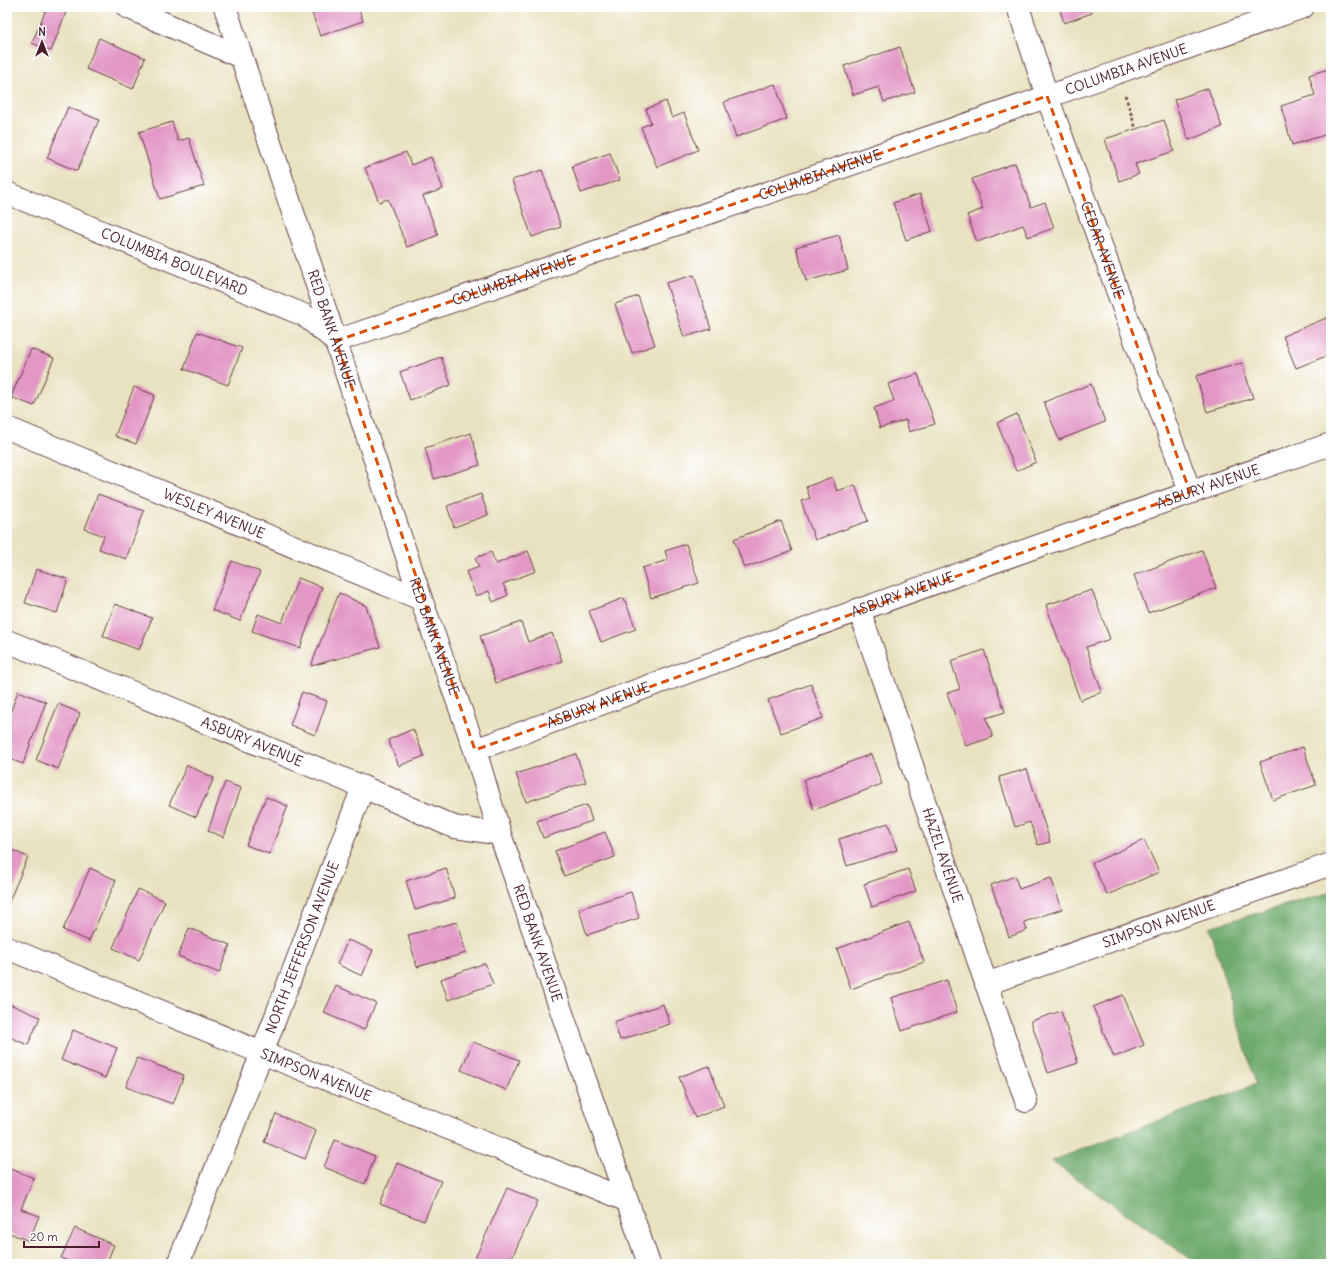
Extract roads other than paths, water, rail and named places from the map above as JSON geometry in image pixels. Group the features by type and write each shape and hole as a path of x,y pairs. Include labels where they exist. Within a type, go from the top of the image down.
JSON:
{"street":[{"path":"127,7 241,57"},
{"name":"RED BANK AVENUE","path":"225,7 421,599 475,750 500,834 649,1264"},
{"name":"CEDAR AVENUE","path":"1018,7 1047,96 1190,492"},
{"name":"COLUMBIA AVENUE","path":"336,341 1303,7"},
{"name":"COLUMBIA BOULEVARD","path":"7,193 304,315 336,341"},
{"name":"WESLEY AVENUE","path":"7,428 421,599"},
{"name":"ASBURY AVENUE","path":"475,750 858,609 1331,444"},
{"name":"HAZEL AVENUE","path":"858,609 1026,1101"},
{"name":"ASBURY AVENUE","path":"7,641 363,787 454,827 500,834"},
{"name":"NORTH JEFFERSON AVENUE","path":"178,1264 262,1053 363,787"},
{"name":"SIMPSON AVENUE","path":"986,984 1331,864"},
{"name":"SIMPSON AVENUE","path":"7,948 626,1200"}]}
